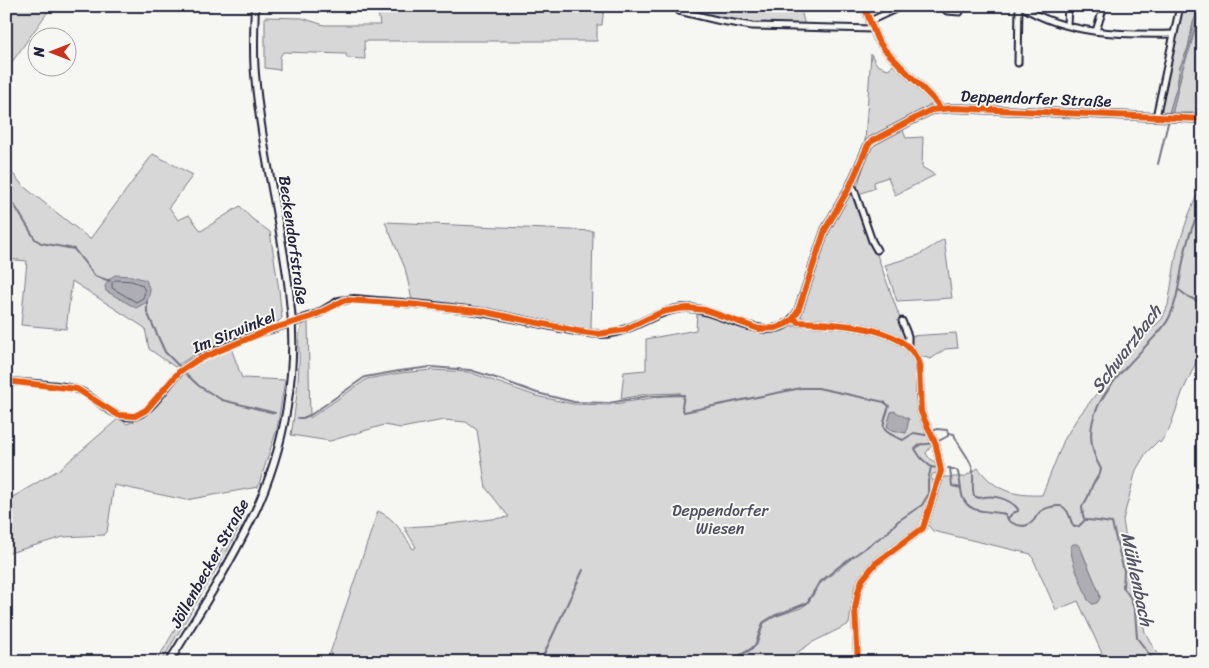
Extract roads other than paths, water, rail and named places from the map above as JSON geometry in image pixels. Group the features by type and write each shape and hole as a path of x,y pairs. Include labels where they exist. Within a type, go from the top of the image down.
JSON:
{"street":[{"name":"Beckendorfstraße","path":"255,6 255,74 290,292 292,323 290,389 280,442 270,475"},
{"path":"864,6 873,29 884,49 937,103 940,109"},
{"path":"870,21 902,6"},
{"path":"942,6 947,11 960,12"},
{"path":"1018,63 1020,6 1043,18 1096,31 1130,34 1174,34"},
{"path":"1067,25 1068,6"},
{"path":"1096,31 1104,6"},
{"path":"1156,117 1180,6"},
{"path":"679,11 752,26 873,29"},
{"name":"Deppendorfer Straße","path":"793,319 826,230 850,186 864,151 872,141 926,112 940,109 1203,119"},
{"path":"850,186 854,189 872,241 877,250"},
{"path":"292,323 317,314 338,302 354,299 485,312 598,334 624,330 662,312 688,308 706,310 759,329 776,328 793,319 799,322 870,330 899,340 914,352 919,366 919,402 921,412 936,444 941,471 923,528 875,564 862,580 855,610 858,662"},
{"path":"902,321 908,336 908,346"},
{"name":"Im Sirwinkel","path":"6,381 77,389 118,415 135,416 146,410 179,372 190,364 238,342 292,323"},
{"name":"Jöllenbecker Straße","path":"169,662 252,518 270,475"}],"water":[{"path":"1200,6 1202,6 1182,71 1173,111 1169,113 1177,86 1180,67 1188,48 1193,23"},
{"path":"115,275 132,276 146,280 150,291 147,302 136,308 106,291 105,286 109,279"},
{"path":"894,411 909,419 906,433 887,427 891,412"},
{"path":"1073,544 1077,544 1080,547 1099,592 1100,598 1097,603 1092,604 1088,600 1077,573 1071,552"}],"waterway":[{"path":"1158,164 1168,123"},
{"path":"6,199 15,206 35,239 41,243 74,249 95,276 110,281"},
{"name":"Schwarzbach","path":"948,468 957,470 963,498 970,507 975,509 1005,514 1009,521 1022,526 1031,523 1043,510 1055,506 1061,506 1066,509 1074,527 1079,526 1085,520 1082,506 1088,498 1101,469 1093,451 1091,434 1093,418 1109,388 1167,322 1178,291 1188,239 1203,205"},
{"path":"1179,290 1203,304"},
{"path":"147,302 147,312 165,352 180,367"},
{"path":"298,418 312,414 365,377 431,367 470,370 537,393 574,402 609,403 648,396 684,395 682,407 684,412 801,388 818,388 884,402 889,406 884,428 889,434 903,440 914,433 925,435 937,429 947,430 948,433 954,434 972,467 974,496 979,498 995,497 1010,502 1018,511 1008,518"},
{"path":"185,373 199,386 222,400 275,413"},
{"path":"931,467 915,449 921,444 941,440 948,436 948,433"},
{"name":"Schwarzbach","path":"729,662 756,644 763,623 807,603 819,583 888,532 898,521 922,505 928,495 931,467 938,468"},
{"name":"Schwarzbach","path":"950,468 952,486 961,488"},
{"name":"Mühlenbach","path":"1086,520 1112,523 1124,571 1123,587 1130,597 1135,612 1137,638 1155,662"},
{"path":"544,654 583,570"}],"park label":[{"name":"Deppendorfer Wiesen","path":"720,519"}]}
